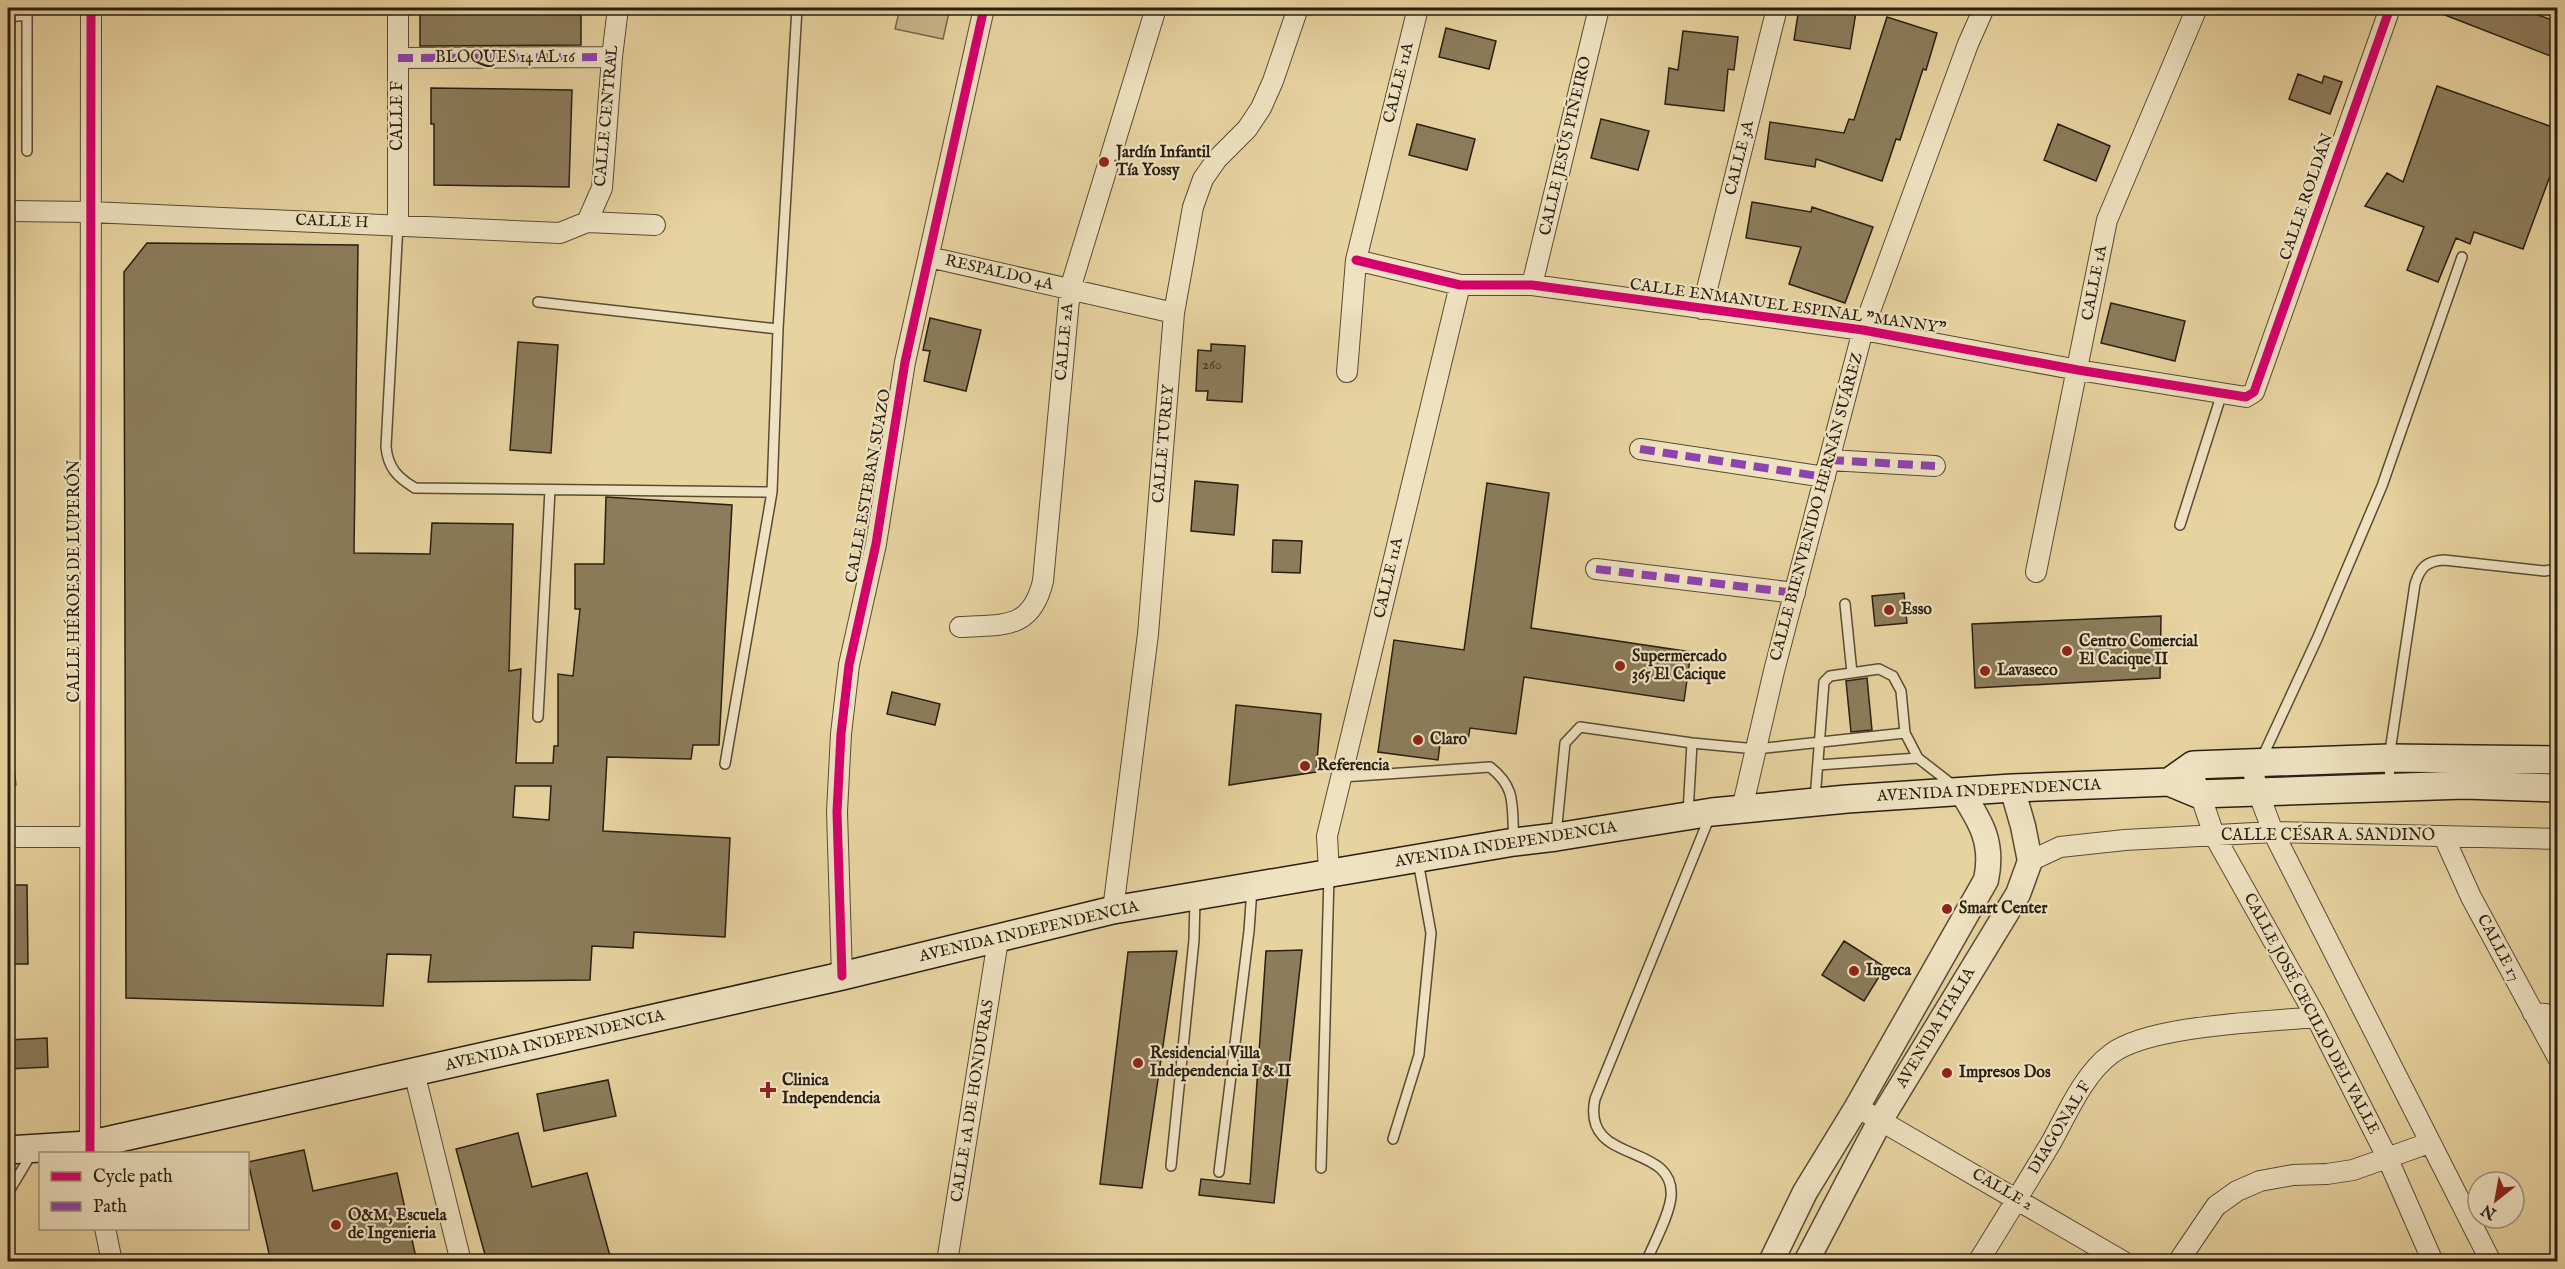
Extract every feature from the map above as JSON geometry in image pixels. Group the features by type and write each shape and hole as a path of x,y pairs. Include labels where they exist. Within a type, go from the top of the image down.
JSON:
{"main road":[{"path":"2169,782 2193,765 2389,758 2558,760"},
{"name":"AVENIDA INDEPENDENCIA","path":"8,1150 89,1149 414,1072 998,940 1113,910 1329,872 1700,814 1815,802 2012,788 2169,782 2198,794 2464,785 2558,788"}],"street":[{"name":"CALLE HÉROES DE LUPERÓN","path":"89,1149 91,8"},
{"name":"CALLE F","path":"398,8 398,224"},
{"name":"CALLE CENTRAL","path":"587,222 602,188 618,8"},
{"name":"CALLE ESTEBAN SUAZO","path":"842,976 837,812 841,734 849,665 876,544 905,362 984,8"},
{"name":"CALLE 2A","path":"960,627 1013,624 1023,619 1032,610 1039,596 1043,581 1070,289 1156,8"},
{"name":"CALLE TUREY","path":"1113,910 1148,634 1174,313 1193,207 1203,179 1217,159 1247,129 1261,108 1273,81 1298,8"},
{"name":"CALLE 11A","path":"1347,372 1356,260 1418,8"},
{"name":"CALLE JESÚS PIÑEIRO","path":"1532,285 1599,8"},
{"name":"CALLE 3A","path":"1702,309 1777,8"},
{"name":"CALLE BIENVENIDO HERNÁN SUÁREZ","path":"1742,809 1794,593 1863,330 1968,44 1984,8"},
{"name":"CALLE 1A","path":"2036,572 2107,220 2198,8"},
{"name":"CALLE ROLDÁN","path":"2251,395 2254,392 2390,8"},
{"name":"BLOQUES 14 AL 16","path":"398,58 612,57"},
{"name":"CALLE H","path":"8,211 398,224 560,233 587,222 655,225"},
{"name":"RESPALDO 4A","path":"929,257 1174,313"},
{"name":"CALLE ENMANUEL ESPINAL \"MANNY\"","path":"1356,260 1460,285 1532,285 1863,330 2078,369 2222,393 2251,395"},
{"name":"CALLE 11A","path":"1329,872 1327,836 1460,285"},
{"path":"1640,449 1827,469 1935,466"},
{"path":"1596,569 1794,593"},
{"path":"2255,762 2258,792 2272,832 2491,1262"},
{"name":"CALLE JOSÉ CECILIO DEL VALLE","path":"2193,765 2198,794 2214,835 2316,1017 2387,1156 2433,1262"},
{"path":"2012,788 2030,861"},
{"name":"AVENIDA ITALIA","path":"1771,1262 1805,1192 1857,1107 1986,880 1989,863 1988,844 1978,818 1961,792"},
{"name":"CALLE CÉSAR A. SANDINO","path":"2030,861 2060,847 2125,840 2272,832 2558,839"},
{"path":"8,837 90,837"},
{"name":"CALLE 17","path":"2444,837 2471,897 2558,1058"},
{"name":"AVENIDA ITALIA","path":"1806,1262 1881,1119 2018,894 2030,861"},
{"name":"CALLE 1A DE HONDURAS","path":"947,1262 998,940"},
{"path":"2533,1014 2558,1015"},
{"name":"DIAGONAL F","path":"1978,1262 2018,1199 2088,1079 2111,1054 2140,1040 2177,1031 2316,1017"},
{"path":"414,1072 461,1262"},
{"name":"CALLE 2","path":"1857,1107 2124,1262"},
{"path":"2178,1262 2216,1206 2237,1191 2260,1181 2282,1177 2353,1170 2387,1156 2429,1143"},
{"path":"105,1230 112,1262"}],"lane":[{"path":"725,764 772,492 778,329 797,8"},
{"path":"8,17 27,11 27,151"},
{"path":"398,224 386,447 387,461 399,479 415,488 772,492"},
{"path":"2255,762 2317,639 2382,486 2462,257"},
{"path":"538,302 778,329"},
{"path":"2180,525 2222,393"},
{"path":"538,717 550,490"},
{"path":"2390,788 2389,758 2415,584 2425,564 2444,560 2544,571 2558,569"},
{"path":"1845,604 1852,673"},
{"path":"1815,802 1824,682 1830,676 1879,669 1893,676 1900,691 1905,733 1918,758 1961,792"},
{"path":"1556,837 1565,743 1580,727 1692,744 1756,749 1905,733"},
{"path":"1646,1262 1667,1211 1671,1197 1669,1182 1661,1168 1605,1140 1595,1127 1592,1115 1595,1099 1700,814 1692,744"},
{"path":"1818,765 1918,758"},
{"path":"1342,777 1490,767 1502,776 1510,789 1514,842"},
{"path":"1393,1139 1419,1055 1431,933 1418,858"},
{"path":"1321,1168 1329,872"},
{"path":"1219,1172 1249,931 1252,885"},
{"path":"1171,1166 1194,940 1195,897"},
{"path":"8,1193 35,1148"}],"shaded area":[{"path":"900,8 950,8 943,39 895,29"},
{"path":"8,717 16,785 8,784"}],"building":[{"path":"420,8 468,8 468,13 581,15 581,45 420,46"},
{"path":"1799,8 1825,8 1856,12 1850,49 1794,40"},
{"path":"2427,8 2518,8 2558,22 2558,59"},
{"path":"1887,17 1937,33 1900,140 1896,139 1882,181 1816,159 1815,167 1765,159 1770,122 1844,133 1849,119 1854,120"},
{"path":"1446,28 1496,41 1489,69 1439,57"},
{"path":"1683,31 1738,37 1734,70 1728,69 1724,111 1665,104 1669,68 1678,70"},
{"path":"2298,74 2322,83 2324,76 2342,82 2330,114 2289,99"},
{"path":"2437,86 2558,129 2558,170 2553,168 2523,249 2474,232 2470,244 2456,238 2438,282 2407,270 2424,227 2365,206 2387,173 2403,182"},
{"path":"431,88 572,90 569,187 434,185 434,124 431,124"},
{"path":"1601,119 1649,131 1638,170 1591,158"},
{"path":"1417,124 1475,139 1467,170 1409,155"},
{"path":"2058,124 2110,146 2096,181 2044,160"},
{"path":"1752,202 1811,212 1812,207 1873,227 1845,303 1789,284 1801,247 1746,238"},
{"path":"147,243 358,245 354,553 430,554 432,523 513,524 509,671 521,669 516,763 553,763 554,746 558,746 558,674 573,676 580,609 575,609 575,564 604,564 606,497 732,505 719,745 693,745 691,759 607,757 603,831 730,838 725,937 634,932 633,948 592,946 590,980 428,982 431,955 387,954 383,1006 126,998 124,272","holes":["515,786 551,786 549,820 513,817"]},
{"path":"2111,303 2185,321 2175,361 2101,343"},
{"path":"930,318 981,330 966,391 924,381 930,351 923,350"},
{"path":"518,342 558,345 551,453 510,450"},
{"path":"1211,344 1245,346 1242,402 1207,400 1208,391 1196,391 1198,350 1211,351"},
{"path":"1195,481 1238,485 1234,535 1191,531"},
{"path":"1487,483 1549,493 1531,628 1691,652 1684,701 1524,677 1516,734 1470,728 1468,740 1441,736 1438,760 1378,752 1394,640 1464,650"},
{"path":"1273,540 1302,541 1300,573 1272,572"},
{"name":"Esso","path":"1904,593 1907,623 1875,626 1872,596"},
{"name":"Centro Comercial El Cacique II","path":"2161,616 2160,678 1975,688 1972,624"},
{"path":"1867,678 1872,730 1851,732 1846,681"},
{"path":"892,692 940,704 935,725 887,714"},
{"path":"1236,705 1321,714 1316,772 1229,785"},
{"path":"8,885 27,885 28,964 8,964"},
{"name":"Ingeca","path":"1844,941 1885,967 1864,1001 1822,975"},
{"path":"1302,950 1274,1203 1199,1195 1201,1179 1250,1184 1266,951"},
{"path":"1177,951 1142,1188 1100,1184 1128,952"},
{"path":"47,1038 48,1067 8,1069 8,1040"},
{"path":"608,1080 616,1116 544,1131 537,1094"},
{"path":"518,1133 532,1187 587,1173 610,1256 588,1262 487,1262 456,1149"},
{"name":"O&M, Escuela de Ingenieria","path":"304,1150 313,1191 397,1173 417,1262 271,1262 249,1162"}],"marked path":[{"path":"398,58 612,57"},
{"path":"1640,449 1825,477"},
{"path":"1829,460 1935,466"},
{"path":"1596,569 1795,593"}],"cycle path":[{"path":"90,1152 91,8"},
{"path":"842,976 837,812 841,734 849,665 876,544 905,362 984,8"},
{"path":"1356,260 1460,285 1532,285 1863,330 2078,370 2246,397 2254,392 2390,8"}],"place":[{"name":"Jardín Infantil Tía Yossy","path":"1104,162"},
{"name":"Esso","path":"1889,610"},
{"name":"Centro Comercial El Cacique II","path":"2067,651"},
{"name":"Supermercado 365 El Cacique","path":"1620,666"},
{"name":"Lavaseco","path":"1985,671"},
{"name":"Claro","path":"1418,740"},
{"name":"Referencia","path":"1305,766"},
{"name":"Smart Center","path":"1947,909"},
{"name":"Ingeca","path":"1854,971"},
{"name":"Residencial Villa Independencia I & II","path":"1138,1063"},
{"name":"Impresos Dos","path":"1947,1073"},
{"name":"Clinica Independencia","path":"768,1090"},
{"name":"O&M, Escuela de Ingenieria","path":"336,1225"}]}
